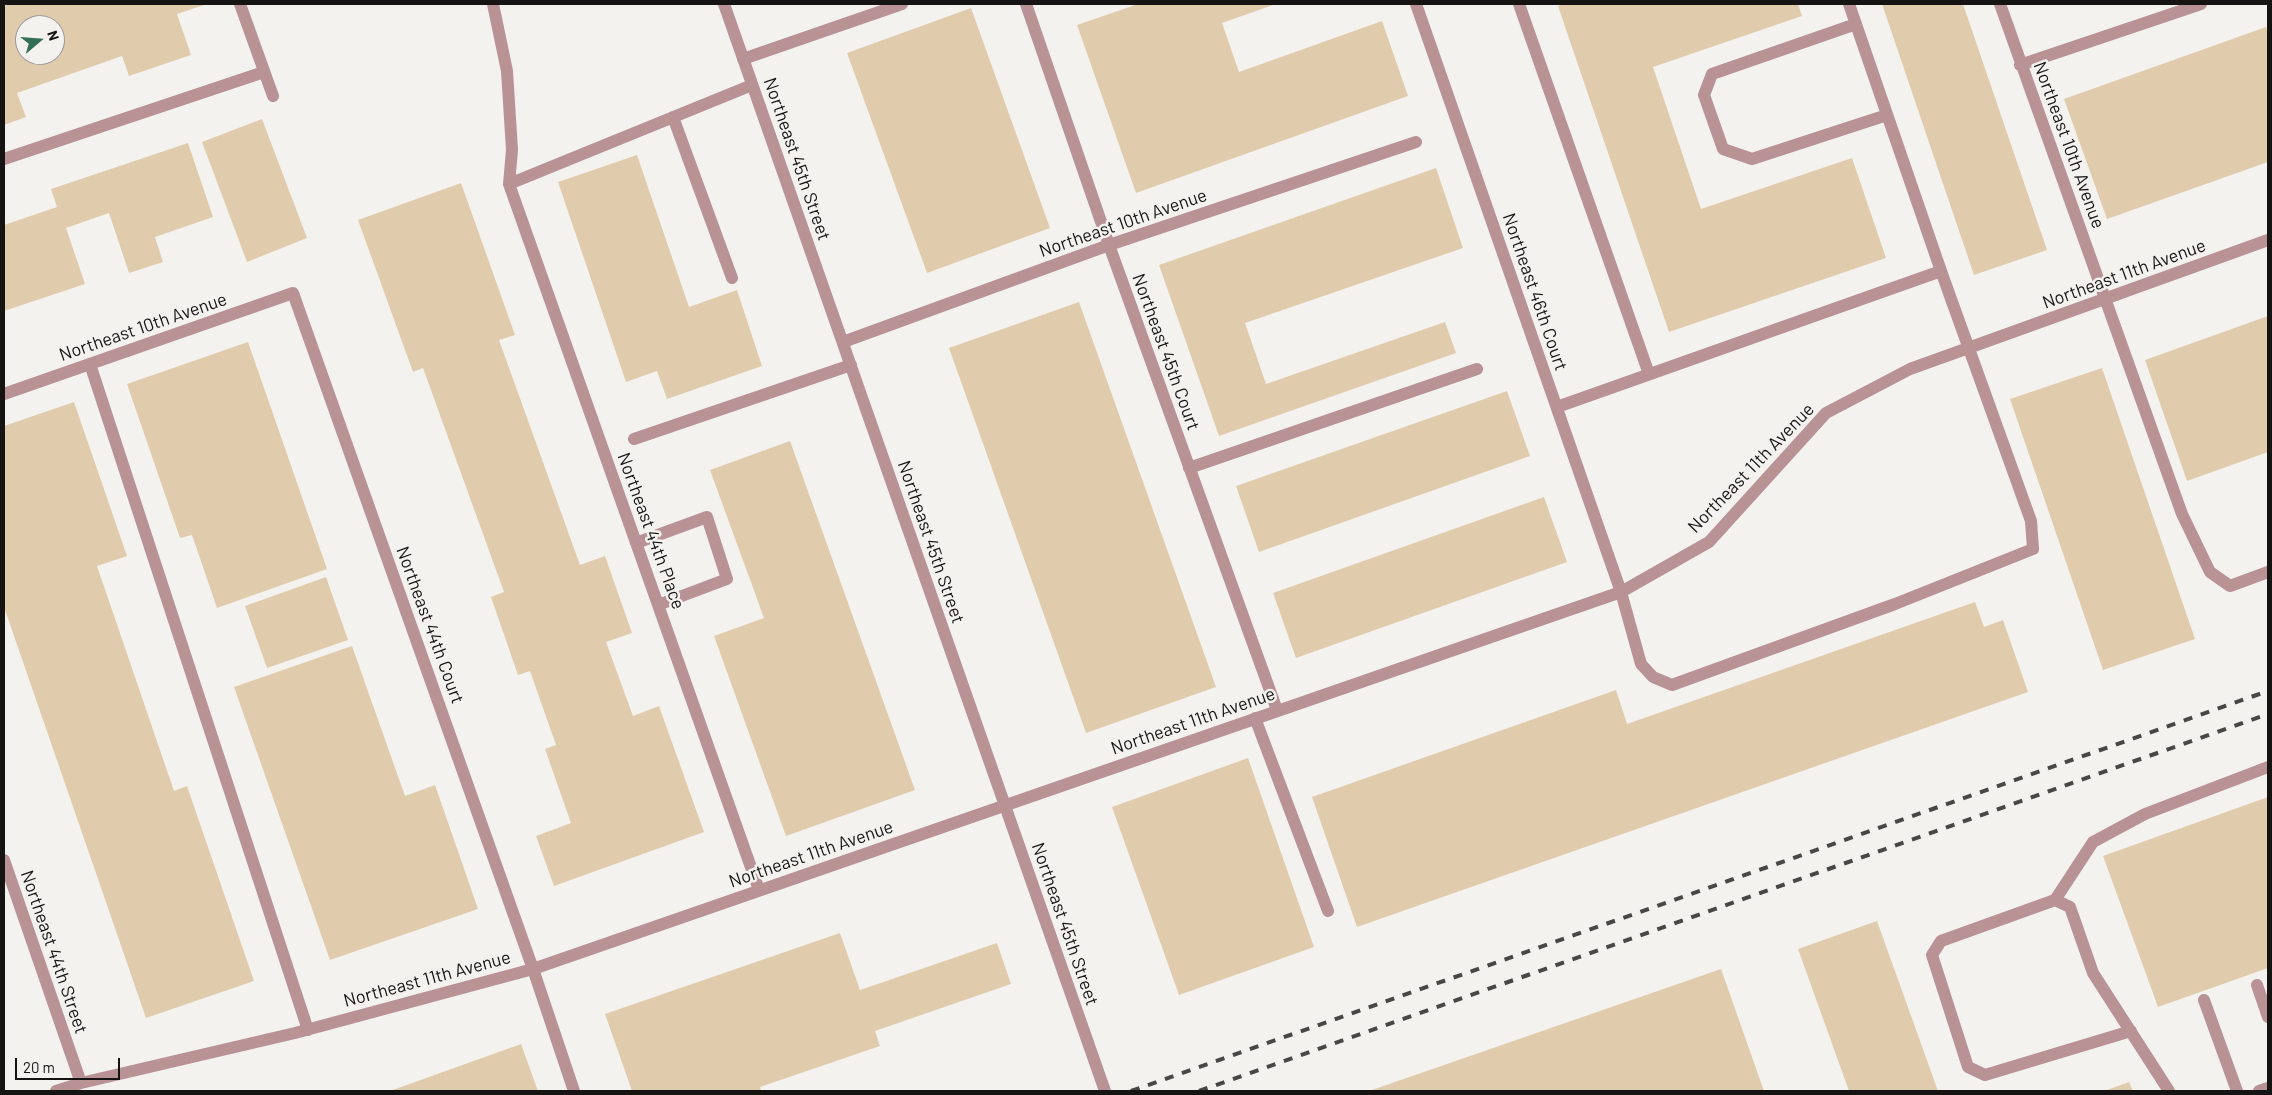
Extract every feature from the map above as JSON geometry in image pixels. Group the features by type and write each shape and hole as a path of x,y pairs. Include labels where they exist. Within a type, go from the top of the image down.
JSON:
{"street":[{"path":"240,4 273,96"},
{"path":"493,4 507,71 512,150 509,184 752,85"},
{"name":"Northeast 45th Street","path":"724,4 1105,1091"},
{"path":"743,59 902,4"},
{"name":"Northeast 45th Court","path":"1026,4 1109,245 1277,710"},
{"name":"Northeast 46th Court","path":"1416,4 1622,592 1641,664 1653,678 1672,685 1895,604 2033,550 2031,521 1969,348"},
{"path":"1519,4 1649,374"},
{"path":"1849,4 1969,348"},
{"name":"Northeast 10th Avenue","path":"2000,4 2020,65 2106,298 2182,514 2210,572 2230,586 2268,572"},
{"path":"2020,65 2201,4"},
{"path":"1856,24 1712,74 1704,95 1723,149 1752,159 1887,115"},
{"path":"4,159 264,72"},
{"path":"673,117 732,278"},
{"name":"Northeast 10th Avenue","path":"843,342 1109,245 1416,142"},
{"name":"Northeast 44th Place","path":"509,184 760,890"},
{"name":"Northeast 11th Avenue","path":"56,1091 81,1083 308,1030 533,969 1005,804 1622,592 1709,542 1826,413 1910,369 2268,240"},
{"path":"1557,407 1941,271"},
{"name":"Northeast 10th Avenue","path":"4,394 293,293"},
{"name":"Northeast 44th Court","path":"293,293 533,969 574,1091"},
{"path":"90,364 308,1030"},
{"path":"634,438 851,365"},
{"path":"1189,468 1477,369"},
{"path":"636,543 707,517 727,579 658,605"},
{"path":"1255,718 1328,911"},
{"path":"2130,1031 1985,1076 1968,1067 1932,956 1941,941 2055,900 2093,842 2145,814 2268,767"},
{"name":"Northeast 44th Street","path":"4,860 81,1083"},
{"path":"2055,900 2070,906 2093,973 2169,1091"},
{"path":"2257,984 2268,1017"},
{"path":"2204,1000 2237,1091"},
{"path":"2259,1091 2268,1088"}],"building":[{"path":"11,4 207,4 177,14 191,55 129,76 122,56 17,93 26,117 4,125 4,6"},
{"path":"1138,4 1276,4 1222,23 1239,72 1382,21 1408,96 1136,193 1077,25"},
{"path":"1563,4 1798,4 1802,16 1653,67 1701,209 1852,158 1886,258 1669,332 1558,6"},
{"path":"1882,4 1963,4 2047,250 1974,275"},
{"path":"971,8 1050,228 927,273 847,53"},
{"path":"2266,27 2268,33 2268,162 2107,219 2064,99"},
{"path":"262,119 307,238 247,262 202,142"},
{"path":"188,143 213,217 155,237 163,262 129,273 109,213 66,228 85,284 4,311 4,225 57,207 51,189"},
{"path":"637,155 689,307 737,290 762,366 667,399 657,371 626,382 558,182"},
{"path":"1436,168 1463,248 1245,323 1266,384 1445,322 1456,353 1219,436 1159,265"},
{"path":"461,183 515,335 499,340 580,565 605,556 632,633 606,642 633,716 659,706 704,832 554,886 536,836 571,823 545,749 556,745 530,671 518,675 491,597 504,592 423,368 413,372 358,220"},
{"path":"1079,302 1216,687 1086,733 949,348"},
{"path":"2268,316 2268,452 2187,481 2145,360"},
{"path":"248,342 327,569 217,608 192,535 180,538 127,384"},
{"path":"2102,368 2195,639 2103,670 2010,399"},
{"path":"1507,391 1530,456 1259,552 1236,486"},
{"path":"74,402 127,556 97,566 174,791 187,786 254,981 146,1018 4,607 4,426"},
{"path":"790,441 915,790 786,836 714,636 764,618 710,470"},
{"path":"1544,497 1567,562 1296,658 1273,593"},
{"path":"326,577 348,640 267,668 245,606"},
{"path":"1975,602 1984,627 2003,620 2028,692 1357,927 1312,797 1616,690 1627,724"},
{"path":"352,646 405,796 435,785 478,909 330,960 234,687"},
{"path":"1248,758 1314,947 1179,995 1112,807"},
{"path":"2268,797 2268,968 2158,1007 2103,856"},
{"path":"1877,921 1938,1091 1849,1091 1798,949"},
{"path":"840,933 860,990 997,943 1011,984 875,1031 880,1046 760,1087 761,1091 632,1091 605,1014"},
{"path":"1721,969 1764,1091 1369,1091"},
{"path":"521,1044 538,1091 390,1091"},
{"path":"2129,1082 2133,1091 2104,1091"}],"railway":[{"path":"1131,1091 2268,691"},
{"path":"1199,1091 2268,714"}]}
